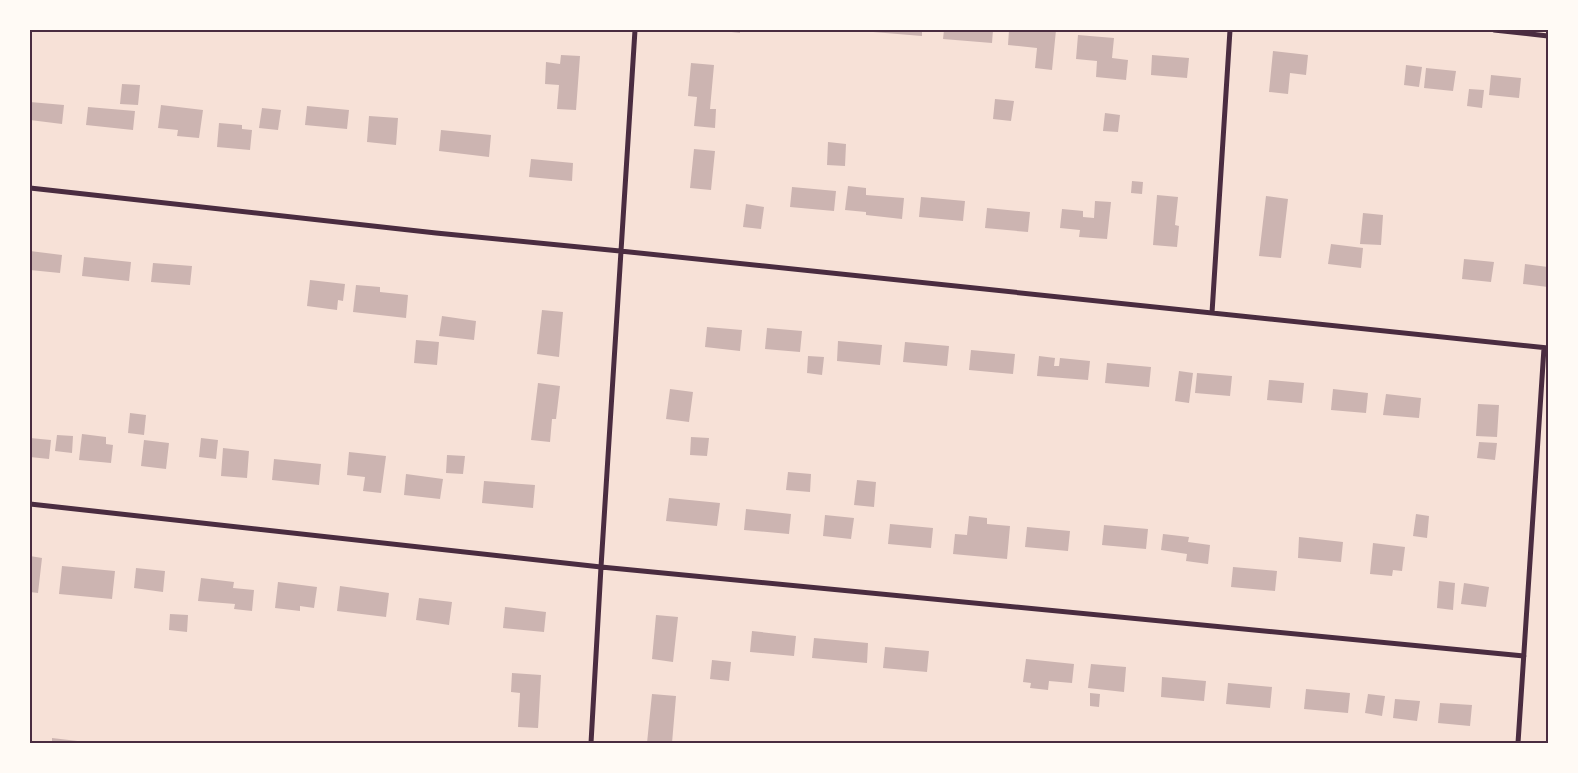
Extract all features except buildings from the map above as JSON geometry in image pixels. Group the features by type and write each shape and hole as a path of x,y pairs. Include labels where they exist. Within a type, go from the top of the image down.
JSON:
{"street":[{"path":"591,743 635,30"},
{"path":"1212,313 1230,30"},
{"path":"1494,30 1548,36"},
{"path":"30,188 436,233 1546,348 1518,743"},
{"path":"30,504 601,567 1524,656"}]}
